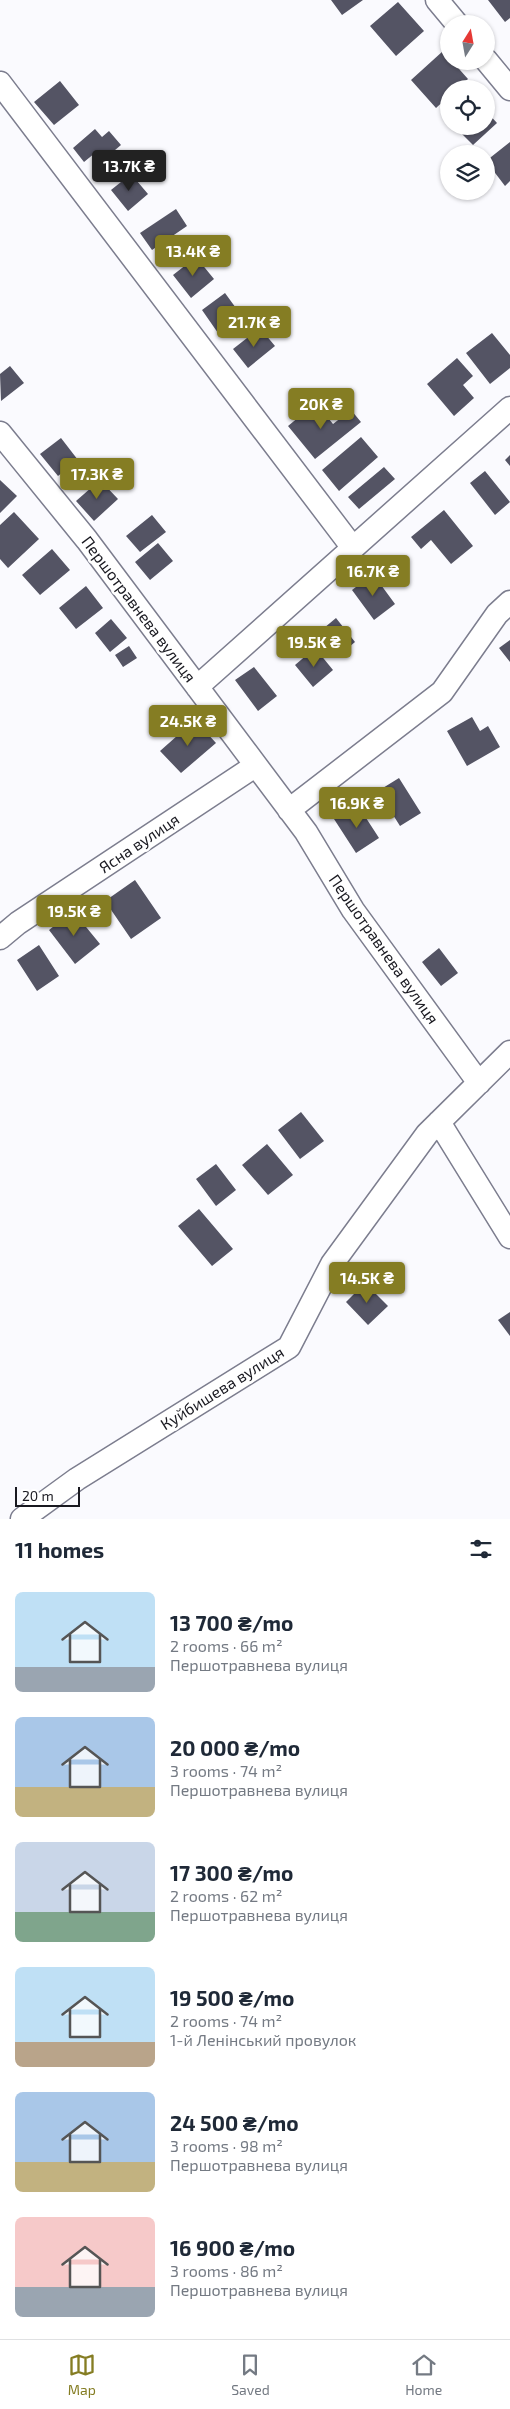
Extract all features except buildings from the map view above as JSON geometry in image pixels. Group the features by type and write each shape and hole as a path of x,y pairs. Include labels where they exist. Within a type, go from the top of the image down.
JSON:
{"street":[{"path":"437,0 450,15"},
{"path":"495,70 510,88"},
{"path":"0,83 353,548"},
{"path":"197,686 510,408"},
{"name":"Першотравнева вулиця","path":"0,433 87,540 306,832 353,910 479,1083"},
{"path":"289,810 442,692 497,614 510,602"},
{"name":"Ясна вулиця","path":"0,938 18,923 255,766"},
{"name":"Куйбишева вулиця","path":"22,1519 77,1478 289,1347 332,1264 427,1134 510,1052"},
{"path":"439,1122 510,1236"}]}
